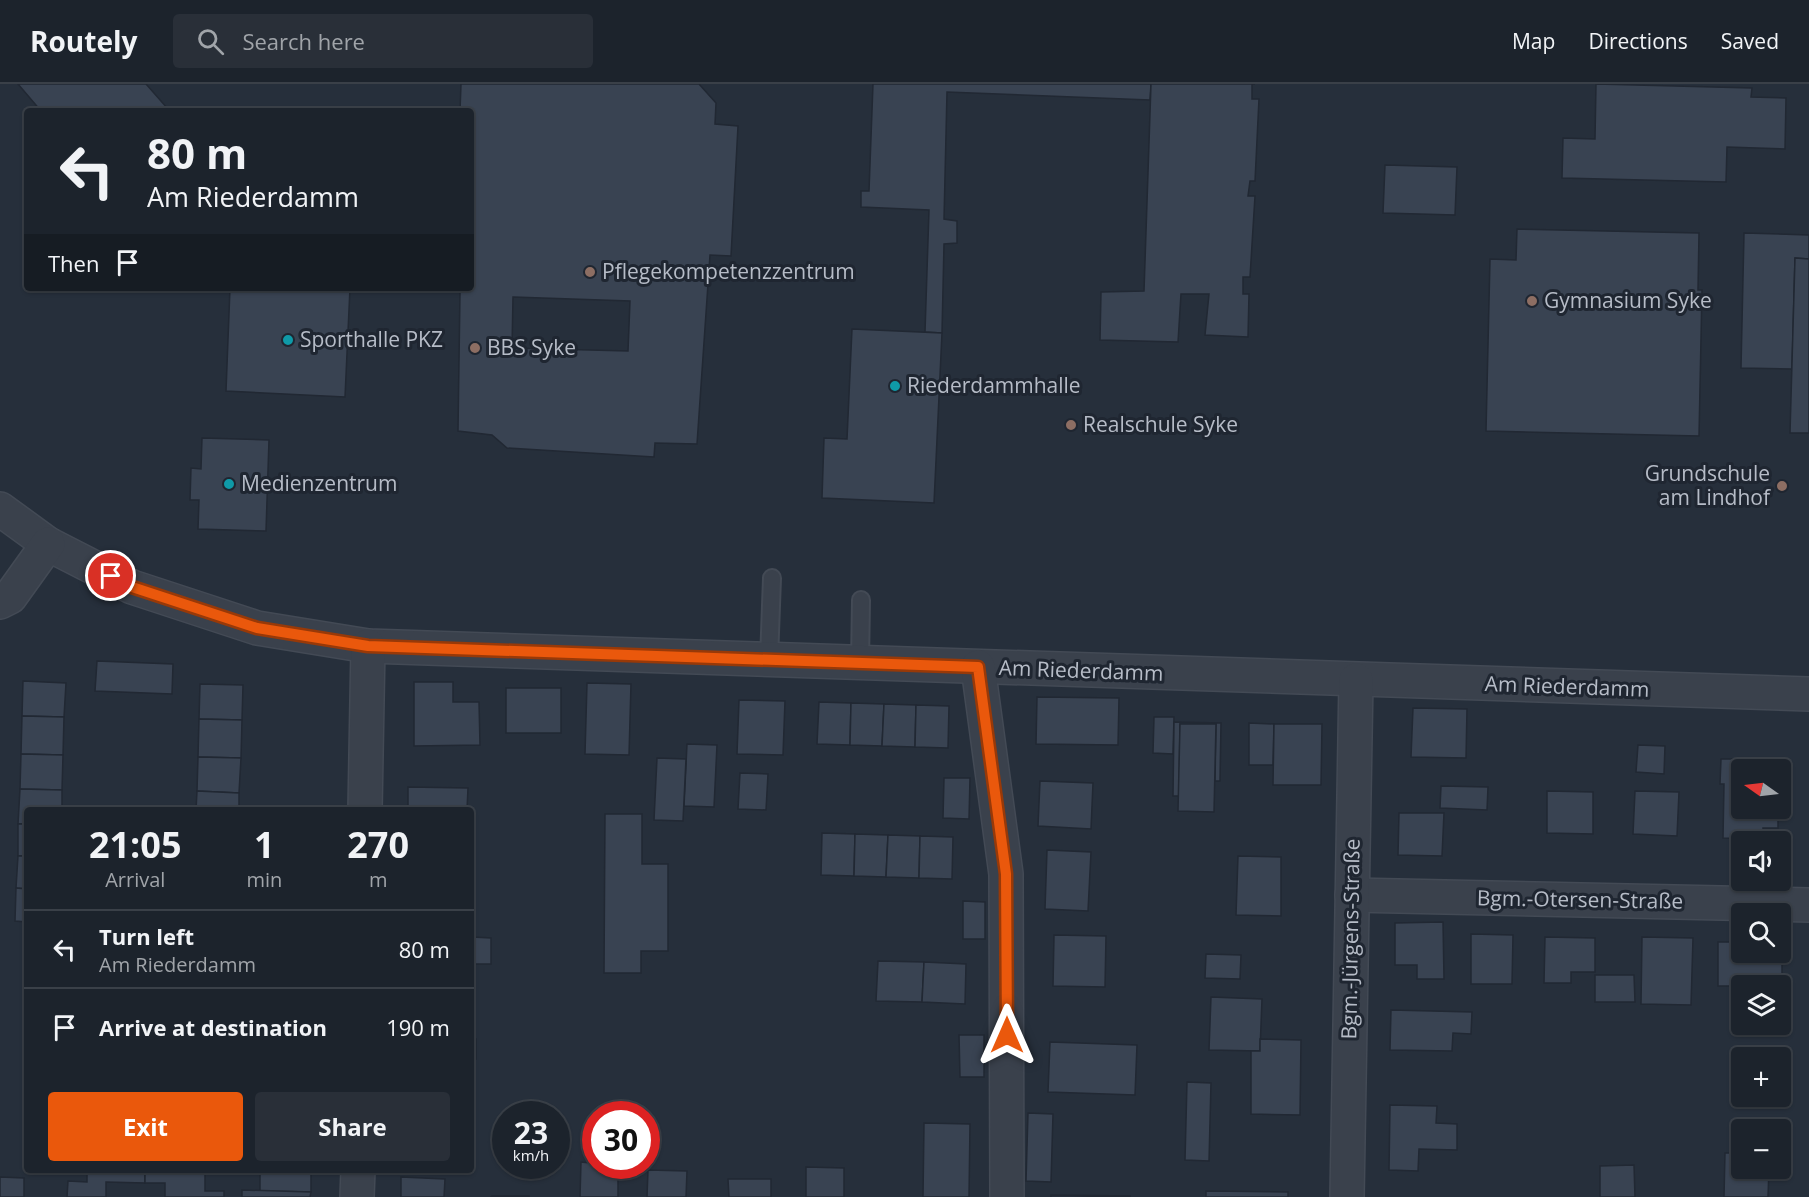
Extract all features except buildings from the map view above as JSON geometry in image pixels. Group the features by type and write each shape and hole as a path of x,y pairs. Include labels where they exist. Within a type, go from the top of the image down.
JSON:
{"street":[{"name":"Am Riederdamm","path":"0,508 48,544 132,587 257,628 368,646 1809,694"},
{"path":"0,602 10,597 48,544"},
{"path":"365,807 368,646"},
{"path":"978,667 1006,874 1007,1197"},
{"name":"Bgm.-Jürgens-Straße","path":"1347,1197 1356,680"},
{"name":"Bgm.-Otersen-Straße","path":"1352,896 1809,905"},
{"path":"357,1197 358,1173"}],"lane":[{"path":"769,660 772,578"},
{"path":"860,663 861,600"}],"place":[{"name":"Pflegekompetenzzentrum","path":"590,272"},
{"name":"Gymnasium Syke","path":"1532,301"},
{"name":"Sporthalle PKZ","path":"288,340"},
{"name":"BBS Syke","path":"475,348"},
{"name":"Riederdammhalle","path":"895,386"},
{"name":"Realschule Syke","path":"1071,425"},
{"name":"Medienzentrum","path":"229,484"},
{"name":"Grundschule am Lindhof","path":"1782,486"}],"route":[{"path":"111,576 132,587 257,628 368,646 978,667 1006,874 1007,1035"}]}
